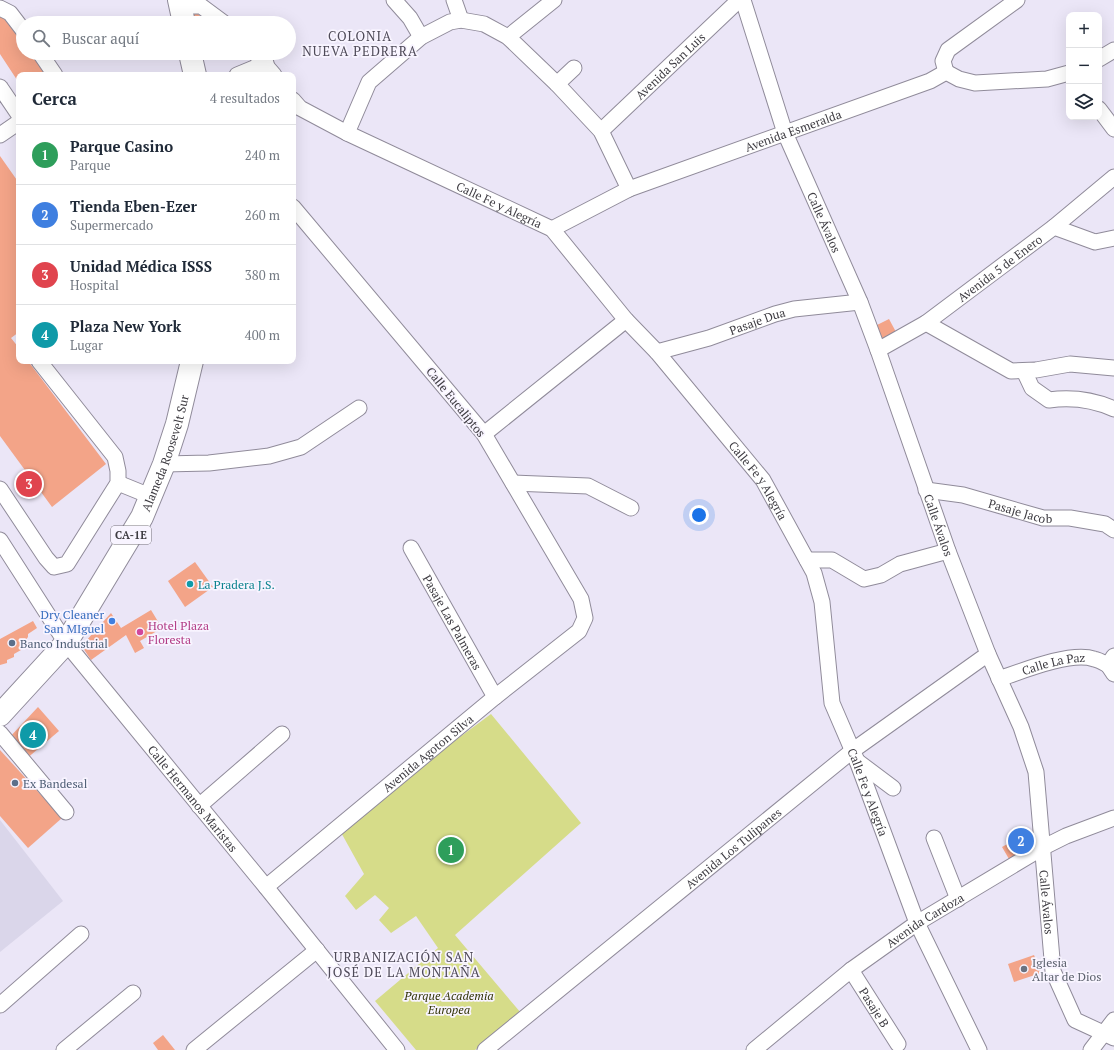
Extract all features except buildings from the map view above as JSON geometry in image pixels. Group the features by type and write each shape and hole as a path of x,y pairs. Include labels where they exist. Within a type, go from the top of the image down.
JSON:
{"highway":[{"path":"192,60 194,72"},
{"name":"Alameda Roosevelt Sur","path":"0,715 90,602 142,517 164,464 177,424 191,364"},
{"name":"Alameda Roosevelt Sur","path":"0,698 62,638"}],"street":[{"path":"394,0 410,18 421,37"},
{"path":"454,0 461,20"},
{"path":"508,37 554,0"},
{"name":"Avenida San Luis","path":"601,131 739,0"},
{"name":"Calle Ávalos","path":"743,0 785,133 860,302 948,551 988,654 1021,727 1036,772 1053,970 1075,1020 1109,1036"},
{"path":"1009,2 948,50 942,61 946,72 959,79 975,83 1047,79 1066,74"},
{"path":"181,10 201,6 215,16"},
{"path":"0,8 10,13 16,21"},
{"path":"347,133 369,82 421,37 450,22 461,20 484,24 508,37 558,84 601,131 628,189"},
{"path":"1102,57 1114,50"},
{"path":"45,60 53,72"},
{"path":"245,72 265,64"},
{"path":"558,84 574,68"},
{"name":"Avenida Esmeralda","path":"552,229 628,189 930,81 946,72"},
{"path":"0,87 16,111"},
{"name":"Calle Fe y Alegría","path":"296,103 300,108 347,133 552,229 626,320 657,352 763,480 814,573 822,602 832,703 855,756 918,923 979,1050"},
{"path":"1102,114 1114,129"},
{"path":"0,135 16,124"},
{"name":"Avenida 5 de Enero","path":"878,350 926,323 1054,227 1114,177"},
{"name":"Calle Eucaliptos","path":"296,211 484,434 581,599 585,618"},
{"path":"1054,227 1095,242 1114,238"},
{"name":"Pasaje Dua","path":"657,352 709,338 775,314 794,309 860,302"},
{"path":"484,434 626,320"},
{"path":"926,323 1011,371 1024,371 1070,364 1114,368"},
{"path":"0,489 46,558 54,567 67,564 118,483 118,471 115,457 41,364"},
{"path":"1024,371 1032,388 1050,400 1065,398 1086,401 1114,409"},
{"path":"164,464 209,463 269,456 301,447 359,408"},
{"path":"118,483 150,496"},
{"path":"513,483 588,486 631,508"},
{"name":"Pasaje Jacob","path":"926,490 963,495 1043,518 1070,518 1104,524 1114,530"},
{"name":"Calle Hermanos Maristas","path":"0,540 62,638 266,886 397,1050"},
{"name":"Pasaje Las Palmeras","path":"411,548 495,697"},
{"path":"807,560 832,560 864,579 881,575 900,564 948,551"},
{"name":"Avenida Agoton Silva","path":"266,886 495,697 579,630 585,618"},
{"name":"Avenida Los Tulipanes","path":"484,1050 855,756 988,654"},
{"name":"Calle La Paz","path":"999,679 1040,665 1064,659 1094,658 1112,663"},
{"path":"0,733 66,812"},
{"path":"199,806 282,734"},
{"path":"855,756 893,788"},
{"name":"Avenida Cardoza","path":"754,1050 851,970 918,923 1042,848 1066,836 1114,818"},
{"path":"934,838 958,899"},
{"path":"0,1005 81,934"},
{"path":"194,1050 317,950"},
{"name":"Pasaje B","path":"851,970 898,1044"},
{"path":"64,1050 133,993"},
{"path":"1091,1050 1109,1036 1114,1020"}],"shaded area":[{"path":"0,820 63,901 0,952"}],"green space":[{"name":"Parque Academia Europea","path":"491,714 581,823 455,935 521,1013 475,1050 416,1050 375,1001 438,948 416,916 391,933 379,920 389,908 375,895 356,910 345,896 364,874 338,827"}],"place":[{"name":"Unidad Médica ISSS","path":"29,484"},
{"name":"La Pradera J.S.","path":"190,584"},
{"name":"Dry Cleaner San MIguel","path":"112,621"},
{"name":"Hotel Plaza Floresta","path":"140,632"},
{"name":"Banco Industrial","path":"12,643"},
{"name":"Plaza New York","path":"33,735"},
{"name":"Ex Bandesal","path":"15,783"},
{"name":"Tienda Eben-Ezer","path":"1021,841"},
{"name":"Parque Casino","path":"451,850"},
{"name":"Iglesia Altar de Dios","path":"1024,969"}],"district":[{"name":"COLONIA NUEVA PEDRERA","path":"360,44"},
{"name":"URBANIZACIÓN SAN JOSÉ DE LA MONTAÑA","path":"404,964"}]}
